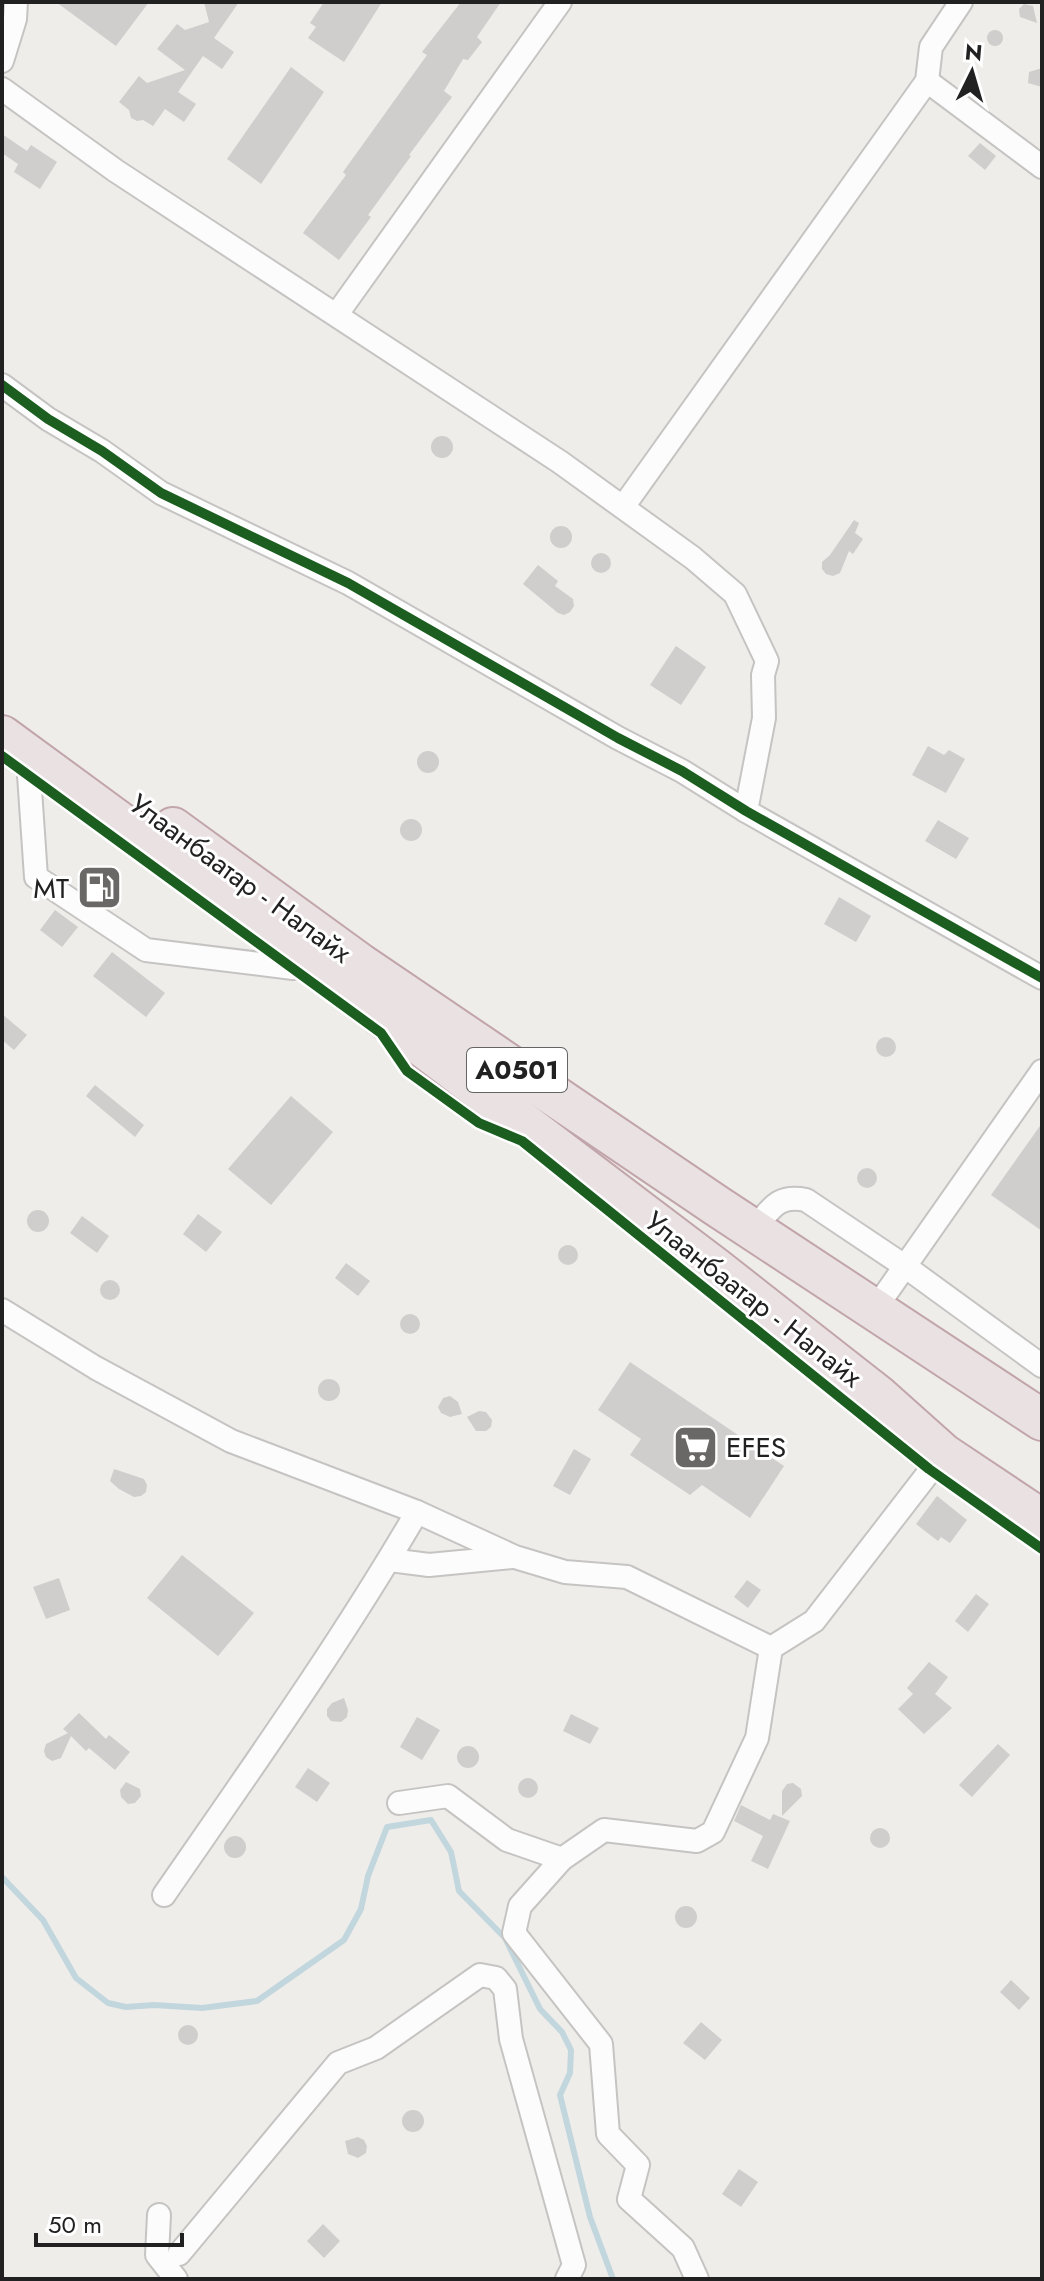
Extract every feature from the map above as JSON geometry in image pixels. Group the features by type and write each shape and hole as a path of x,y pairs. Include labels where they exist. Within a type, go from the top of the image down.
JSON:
{"highway":[{"name":"Улаанбаатар - Налайх","path":"2,706 360,964 753,1230 1042,1420"},
{"name":"Улаанбаатар - Налайх","path":"16,746 715,1268 877,1395 943,1454 1024,1488 1042,1520"}],"street":[{"path":"2,61 15,19 16,2"},
{"path":"337,314 560,2"},
{"path":"623,507 927,81 931,47 961,2"},
{"path":"927,81 1042,167"},
{"path":"2,89 116,171 337,314 623,507 693,558 735,594 767,661 763,675 764,718 746,811"},
{"path":"2,385 161,493 348,583 1042,978"},
{"path":"16,746 29,775 36,877 146,950 293,968 314,966"},
{"path":"875,1309 1042,1071"},
{"path":"753,1230 778,1201 792,1197 806,1200 906,1267 1042,1366"},
{"path":"2,1310 96,1368 231,1441 417,1512 515,1557 565,1572 627,1577 771,1648"},
{"path":"697,2279 683,2248 629,2199 638,2165 608,2134 601,2044 514,1933 520,1906 562,1859 604,1830 697,1841 713,1832 757,1738 771,1648 814,1621 943,1454"},
{"path":"164,1895 329,1655 417,1512"},
{"path":"390,1560 429,1565 515,1557"},
{"path":"399,1803 448,1796 507,1840 562,1859"},
{"path":"179,2254 338,2063 376,2048 480,1975 496,1978 505,1989 511,2039 574,2265 567,2279"},
{"path":"159,2215 157,2255 176,2279"}],"building":[{"path":"56,2 149,2 116,46"},
{"path":"204,2 239,2 214,38 234,52 222,69 203,56 178,92 196,104 184,122 165,109 153,126 131,118 129,110 119,102 139,76 147,83 185,70 157,49 177,24 185,30 209,22"},
{"path":"324,2 382,2 344,62 308,38 316,27 310,23"},
{"path":"461,2 501,2 477,37 482,42 468,60 463,59 444,91 452,97 339,260 303,233 427,55 422,52"},
{"path":"1024,4 1033,6 1037,23 1020,17 1019,9"},
{"path":"992,30 998,30 1003,38 1001,44 992,46 987,41 987,35"},
{"path":"291,67 324,92 261,184 227,159"},
{"path":"1042,68 1042,87 1028,83 1029,72"},
{"path":"2,134 27,151 31,145 57,162 40,189 14,172 18,164 2,153"},
{"path":"980,143 996,156 985,170 968,156"},
{"path":"442,436 453,447 442,458 431,447"},
{"path":"854,520 859,523 855,533 863,539 853,554 849,551 840,573 833,576 826,574 822,562"},
{"path":"561,526 569,529 572,537 569,545 561,548 553,545 550,537 553,529"},
{"path":"597,553 605,553 611,563 605,573 597,573 591,567 591,559"},
{"path":"538,565 558,581 555,586 573,599 574,606 570,612 564,615 558,613 523,584"},
{"path":"676,646 706,667 681,705 650,685"},
{"path":"928,746 944,755 949,750 965,759 946,793 912,775"},
{"path":"428,751 439,762 428,773 417,762"},
{"path":"411,819 422,830 411,841 400,830"},
{"path":"938,820 969,838 956,859 925,841"},
{"path":"839,897 871,916 856,942 824,924"},
{"path":"55,910 78,927 62,947 40,930"},
{"path":"112,952 165,993 146,1017 93,976"},
{"path":"2,1014 27,1035 14,1050 2,1040"},
{"path":"882,1037 890,1037 896,1047 890,1057 882,1057 876,1051 876,1043"},
{"path":"95,1085 144,1125 135,1137 86,1096"},
{"path":"291,1096 333,1132 271,1205 228,1169"},
{"path":"1042,1123 1042,1231 991,1195"},
{"path":"867,1168 874,1171 877,1178 874,1185 867,1188 860,1185 857,1178 860,1171"},
{"path":"38,1210 46,1213 49,1221 46,1229 38,1232 30,1229 27,1221 30,1213"},
{"path":"198,1214 222,1232 206,1252 183,1234"},
{"path":"82,1216 109,1236 97,1253 70,1233"},
{"path":"564,1245 572,1245 578,1255 572,1265 564,1265 558,1259 558,1251"},
{"path":"346,1263 370,1281 358,1296 335,1278"},
{"path":"106,1280 114,1280 120,1290 114,1300 106,1300 100,1294 100,1286"},
{"path":"406,1314 414,1314 420,1324 414,1334 406,1334 400,1328 400,1320"},
{"name":"EFES","path":"630,1362 784,1466 750,1518 702,1485 690,1495 630,1455 641,1439 598,1410"},
{"path":"329,1379 340,1390 329,1401 318,1390"},
{"path":"450,1396 458,1402 462,1414 450,1417 441,1413 438,1407 443,1398"},
{"path":"479,1411 486,1412 492,1420 491,1427 486,1431 476,1431 467,1417"},
{"path":"574,1449 591,1459 570,1495 553,1486"},
{"path":"114,1469 144,1479 146,1492 134,1497 119,1489 110,1481"},
{"path":"937,1496 967,1520 950,1543 941,1537 938,1541 916,1524"},
{"path":"182,1555 254,1613 218,1656 147,1598"},
{"path":"59,1578 70,1610 46,1619 33,1587"},
{"path":"747,1580 761,1590 748,1608 734,1597"},
{"path":"976,1594 989,1604 968,1632 955,1621"},
{"path":"929,1662 948,1677 935,1694 952,1708 924,1734 898,1709 913,1694 907,1688"},
{"path":"344,1698 347,1717 341,1722 331,1721 327,1709"},
{"path":"79,1713 106,1739 109,1735 130,1752 115,1770 89,1748 86,1751 71,1736 61,1758 52,1761 46,1757 46,1744 68,1733 63,1729"},
{"path":"571,1714 599,1728 590,1744 563,1731"},
{"path":"417,1717 440,1730 422,1760 400,1747"},
{"path":"998,1744 1010,1755 972,1797 959,1785"},
{"path":"468,1746 479,1757 468,1768 457,1757"},
{"path":"308,1768 330,1783 317,1802 295,1787"},
{"path":"524,1778 532,1778 538,1788 532,1798 524,1798 518,1792 518,1784"},
{"path":"126,1782 140,1789 141,1796 135,1803 128,1804 121,1797 120,1790"},
{"path":"793,1783 801,1789 802,1796 782,1816 782,1791 787,1784"},
{"path":"741,1805 770,1820 773,1814 790,1821 768,1869 751,1861 763,1836 734,1821"},
{"path":"880,1828 887,1831 890,1838 887,1845 880,1848 873,1845 870,1838 873,1831"},
{"path":"235,1836 246,1847 235,1858 224,1847"},
{"path":"686,1906 697,1917 686,1928 675,1917"},
{"path":"1011,1980 1030,1998 1019,2010 1000,1992"},
{"path":"701,2022 722,2040 705,2060 683,2043"},
{"path":"184,2025 192,2025 198,2035 192,2045 184,2045 178,2039 178,2031"},
{"path":"413,2110 424,2121 413,2132 402,2121"},
{"path":"358,2137 367,2146 366,2153 358,2158 348,2154 345,2141"},
{"path":"739,2169 758,2182 741,2207 722,2194"},
{"path":"323,2224 340,2241 324,2258 307,2241"}],"waterway":[{"path":"2,1877 43,1920 76,1978 108,2003 126,2007 202,2008 257,2001 344,1940 361,1909 368,1876 387,1827 431,1820 451,1852 459,1891 505,1938 540,2009 562,2032 571,2050 570,2073 560,2095 590,2217 613,2279"}],"cycle path":[{"path":"2,385 161,493 348,583 1042,978"},
{"path":"2,756 381,1033 407,1071 479,1123 522,1141 929,1469 1042,1549"}],"place":[{"name":"MT","path":"100,888"},
{"name":"EFES","path":"695,1447"}]}
